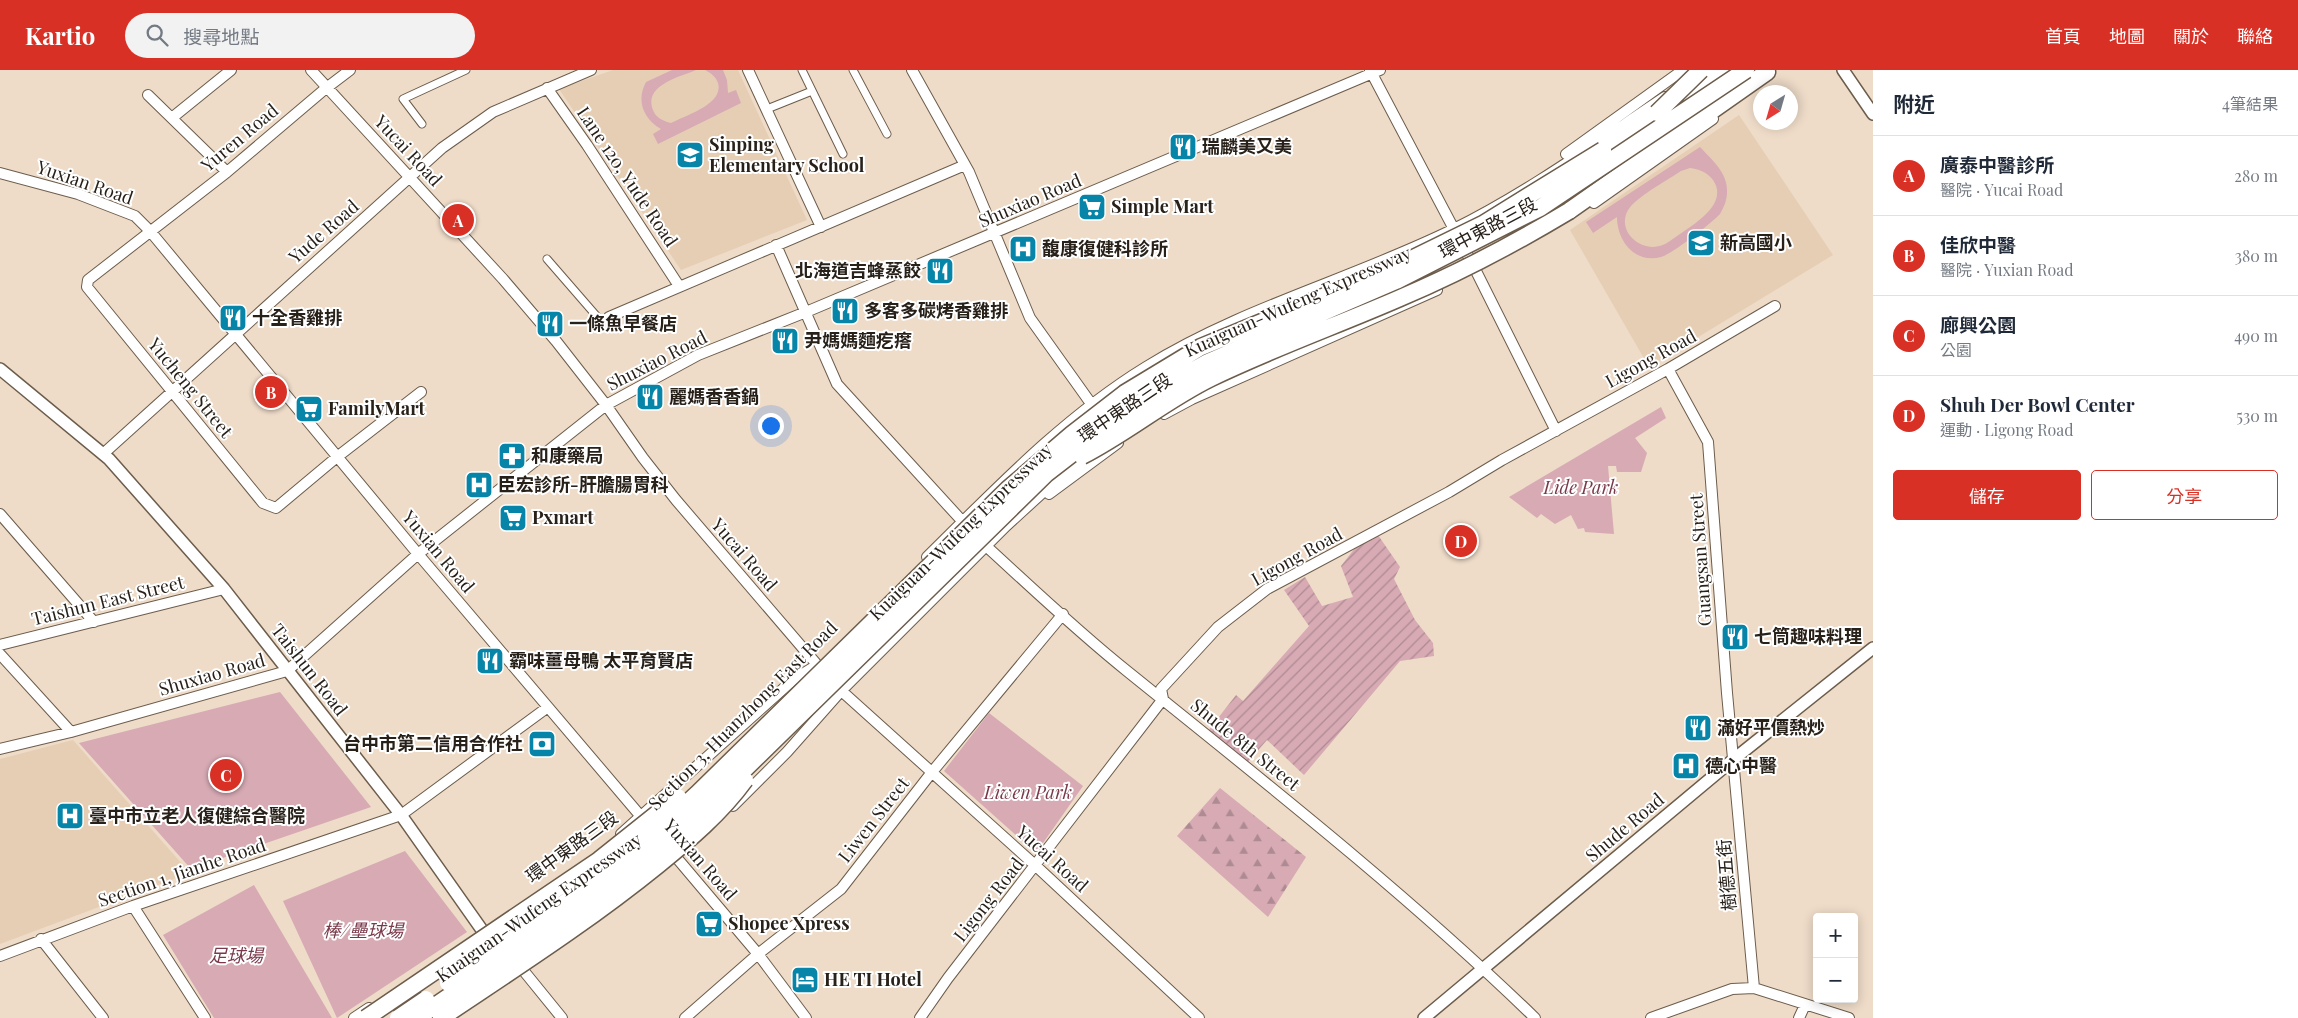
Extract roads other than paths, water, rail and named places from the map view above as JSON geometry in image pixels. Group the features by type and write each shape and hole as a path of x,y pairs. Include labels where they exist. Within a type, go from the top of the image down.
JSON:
{"highway":[{"path":"1657,113 1701,70"},
{"name":"Kuaiguan-Wufeng Expressway","path":"398,1018 606,874 696,794 1008,489 1072,434 1125,393 1201,347 1391,269 1482,224 1603,150 1721,70"},
{"name":"Kuaiguan-Wufeng Expressway","path":"417,1018 609,888 701,812 1046,474 1158,390 1208,362 1396,281 1540,208 1746,70"},
{"path":"1046,474 1097,449 1163,404 1212,378 1402,297 1496,254 1569,211 1768,71"},
{"path":"366,1018 599,860 761,729"},
{"path":"440,1018 620,896 731,799 773,742"}],"street":[{"path":"172,117 231,70"},
{"name":"Yucai Road","path":"311,70 503,279 606,406 642,458 676,500 841,691 1036,866 1199,1018"},
{"name":"Yuren Road","path":"150,230 227,172 350,70"},
{"path":"422,124 403,99 466,70"},
{"name":"Yude Road","path":"103,454 442,148 493,112 591,70"},
{"path":"748,70 821,227"},
{"path":"802,70 842,154"},
{"path":"853,70 887,134"},
{"path":"912,70 965,166 1030,318 1092,405"},
{"name":"環中東路三段","path":"1510,197 1683,70"},
{"name":"Section 3, Huanzhong East Road","path":"375,1018 604,868 652,829 695,790 817,665 963,522 1063,427 1092,405 1148,366 1197,339 1453,229 1510,197 1706,70"},
{"path":"1843,70 1873,114"},
{"path":"1374,71 1556,431"},
{"name":"Shuxiao Road","path":"0,749 71,732 287,671 418,554 606,406 698,355 995,233 1374,71"},
{"path":"1006,526 1144,425 1192,398 1407,305 1476,271 1590,206 1696,133 1731,105 1768,71"},
{"name":"環中東路三段","path":"430,1018 520,966 624,899 677,857 722,817 787,752 841,691 1006,526 1100,441 1164,397 1211,373 1469,258 1538,222 1688,119 1768,71"},
{"name":"Lane 120, Yude Road","path":"546,88 587,145 679,286"},
{"path":"766,109 812,91"},
{"path":"148,95 227,172"},
{"path":"547,259 605,318 965,166"},
{"name":"Yuxian Road","path":"0,173 78,194 135,216 150,230 234,334 418,554 758,954 806,1018"},
{"name":"Yucheng Street","path":"150,230 88,280 87,287 263,503 276,508 337,457"},
{"path":"776,245 837,384 963,522"},
{"name":"Ligong Road","path":"920,1018 948,978 1164,699 1161,689 1218,627 1267,589 1449,492 1668,370 1775,306"},
{"name":"Taishun Road","path":"0,368 103,454 224,589 401,815 482,930 520,966 562,1018"},
{"name":"Guangsan Street","path":"1668,370 1708,442 1727,693 1734,759"},
{"path":"337,457 421,392"},
{"path":"0,514 94,622"},
{"name":"Shude 8th Street","path":"986,546 1126,670 1324,830 1483,969 1535,1018"},
{"name":"Taishun East Street","path":"0,645 224,589"},
{"name":"Liwen Street","path":"684,1018 758,954 841,888 932,772 1063,614"},
{"name":"Shude Road","path":"1424,1018 1734,759 1873,648"},
{"path":"0,654 71,732"},
{"name":"環中東路三段","path":"354,1018 611,843 793,680 817,665"},
{"name":"環中東路三段","path":"451,1018 615,893 669,849 795,730 841,691"},
{"name":"Section 1, Jianhe Road","path":"0,956 133,906 401,815 548,707"},
{"name":"樹德五街","path":"1734,759 1754,988"},
{"path":"133,906 205,1018"},
{"path":"41,939 103,1018"},
{"path":"1651,1018 1732,989 1754,988 1848,1018"},
{"path":"1799,1018 1805,1005"}],"place":[{"name":"瑞麟美又美","path":"1183,147"},
{"name":"Sinping Elementary School","path":"690,155"},
{"name":"Simple Mart","path":"1092,207"},
{"name":"廣泰中醫診所","path":"458,220"},
{"name":"新高國小","path":"1701,243"},
{"name":"馥康復健科診所","path":"1023,249"},
{"name":"北海道吉蜂蒸餃","path":"940,271"},
{"name":"多客多碳烤香雞排","path":"845,311"},
{"name":"十全香雞排","path":"233,318"},
{"name":"一條魚早餐店","path":"550,324"},
{"name":"尹媽媽麵疙瘩","path":"785,341"},
{"name":"佳欣中醫","path":"271,392"},
{"name":"麗媽香香鍋","path":"650,397"},
{"name":"FamilyMart","path":"309,409"},
{"name":"和康藥局","path":"512,456"},
{"name":"臣宏診所-肝膽腸胃科","path":"479,485"},
{"name":"Pxmart","path":"513,518"},
{"name":"Shuh Der Bowl Center","path":"1461,541"},
{"name":"七筒趣味料理","path":"1735,637"},
{"name":"霸味薑母鴨 太平育賢店","path":"490,661"},
{"name":"滿好平價熱炒","path":"1698,728"},
{"name":"台中市第二信用合作社","path":"542,744"},
{"name":"德心中醫","path":"1686,766"},
{"name":"廊興公園","path":"226,775"},
{"name":"臺中市立老人復健綜合醫院","path":"70,816"},
{"name":"Shopee Xpress","path":"709,924"},
{"name":"HE TI Hotel","path":"805,980"}],"park label":[{"name":"Lide Park","path":"1581,488"},
{"name":"Liwen Park","path":"1028,793"},
{"name":"棒/壘球場","path":"363,931"},
{"name":"足球場","path":"236,956"}]}
